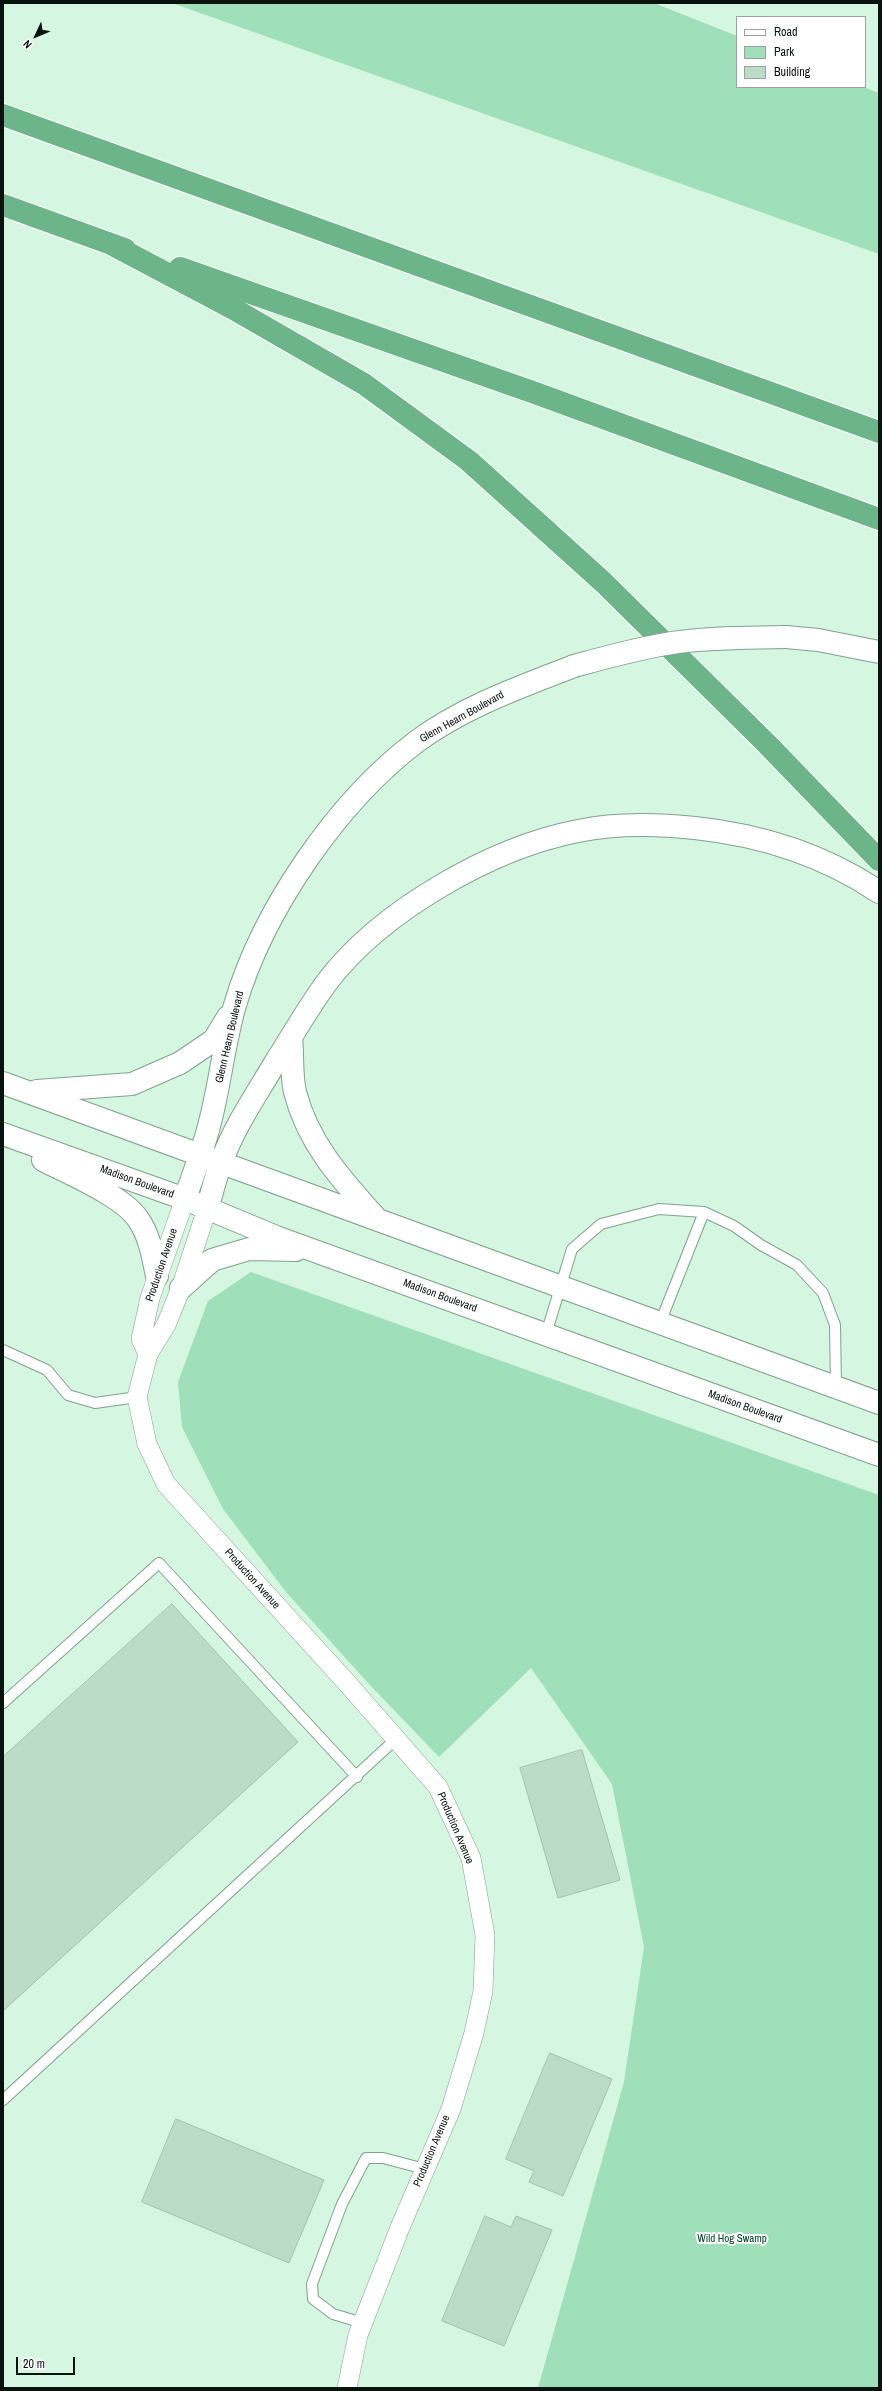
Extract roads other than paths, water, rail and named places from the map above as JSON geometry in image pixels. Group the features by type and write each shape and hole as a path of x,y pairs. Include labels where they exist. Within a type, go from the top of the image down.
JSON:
{"highway":[{"path":"3,115 879,432"},
{"path":"3,205 538,394 879,519"},
{"path":"111,244 232,308 364,384 469,461 603,582 767,744 879,860"}],"main road":[{"name":"Glenn Hearn Boulevard","path":"185,1199 210,1123 235,1006 248,969 277,908 336,822 362,792 417,742 448,722 495,698 574,666 627,651 673,643 716,638 786,637 818,640 879,652"},
{"path":"207,1209 221,1163 236,1129 291,1037 328,981 363,944 402,912 444,883 486,861 532,844 577,831 626,825 675,826 729,832 765,840 809,855 851,874 879,892"},
{"path":"26,1092 132,1084 180,1064 214,1040 235,1006"},
{"path":"291,1037 295,1091 308,1129 331,1167 377,1220"},
{"path":"3,1083 879,1403"},
{"name":"Madison Boulevard","path":"3,1134 185,1199 207,1209 314,1250 879,1455"},
{"path":"3,1138 122,1202 138,1218 149,1239 157,1276"},
{"path":"181,1288 212,1260 242,1251 249,1249 314,1250"}],"street":[{"name":"Production Avenue","path":"148,1354 141,1339 150,1298 185,1199"},
{"name":"Production Avenue","path":"207,1209 181,1288 166,1325 148,1354 137,1397 147,1444 166,1484 438,1787 471,1858 485,1935 483,1991 474,2033 451,2109 425,2169 358,2335 347,2388"}],"lane":[{"path":"546,1334 559,1286 572,1249 601,1224 659,1209 704,1212 734,1226 761,1245 797,1265 823,1294 835,1325 836,1387"},
{"path":"660,1323 704,1212"},
{"path":"3,1350 47,1370 68,1396 95,1403 137,1397"},
{"path":"3,1703 159,1563 357,1777"},
{"path":"3,2100 357,1777 396,1739"},
{"path":"363,2323 333,2314 313,2299 312,2284 342,2204 366,2158 383,2158 425,2169"}],"park label":[{"name":"Wild Hog Swamp","path":"732,2239"}]}
